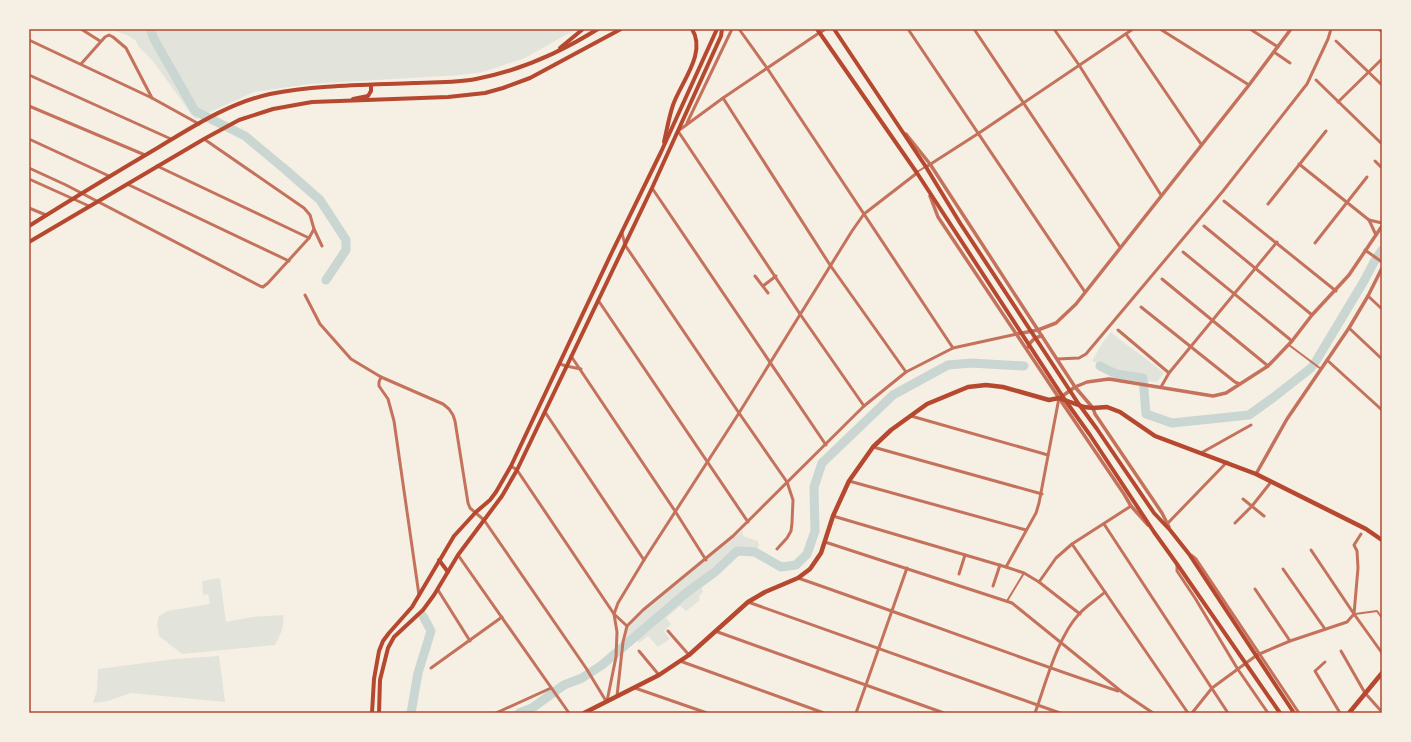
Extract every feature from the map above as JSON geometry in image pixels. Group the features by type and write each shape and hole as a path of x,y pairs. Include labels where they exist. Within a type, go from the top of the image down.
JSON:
{"main road":[{"path":"554,53 583,29"},
{"path":"29,226 109,176 205,120 230,107 255,98 301,89 371,84 475,80 526,65 554,53 598,29"},
{"path":"29,242 157,166 239,120 273,109 312,102 448,97 491,92 530,78 621,29"},
{"path":"661,152 673,105 696,56 697,42 696,36 692,29"},
{"path":"372,713 373,685 379,651 389,633 419,596 454,536 476,512 490,500 511,466 661,152 716,29"},
{"path":"379,713 379,691 388,648 394,637 423,610 438,590 458,555 502,496 517,470 597,300 652,188 721,36 722,29"},
{"path":"834,29 898,124 928,165 960,223 1078,404 1097,429 1154,513 1189,554 1294,713"},
{"path":"818,31 917,173 1065,400 1154,532 1280,713"},
{"path":"341,101 368,96 371,91 371,84"},
{"path":"588,712 659,675 689,655 748,602 765,592 798,578 810,569 816,562 825,542 832,516 849,481 873,447 909,415 927,404 968,387 986,385 1003,387 1049,400 1059,398 1093,408 1107,407 1120,412 1155,436 1256,474 1366,528 1382,540"},
{"path":"439,562 448,572"},
{"path":"1349,713 1382,673"}],"street":[{"path":"80,29 100,41"},
{"path":"686,124 732,29"},
{"path":"739,29 767,68 953,348"},
{"path":"825,29 818,31 678,131 800,314 864,406"},
{"path":"908,29 1085,292"},
{"path":"974,29 1120,247"},
{"path":"1054,29 1079,65 1161,195"},
{"path":"607,701 616,657 617,642 614,614 618,603 830,265 864,214 928,165 979,133 1133,29"},
{"path":"1160,29 1249,85"},
{"path":"1250,29 1278,47"},
{"path":"617,696 623,642 627,626 643,610 706,560 748,522 864,406 906,372 953,348 1038,330 1056,323 1076,304 1249,85 1291,29"},
{"path":"1057,359 1079,358 1086,354 1212,204 1307,84 1331,29"},
{"path":"1379,29 1382,32"},
{"path":"1126,34 1201,144"},
{"path":"81,64 100,41 109,35 114,37 126,48 152,98"},
{"path":"29,40 152,98 199,124"},
{"path":"1336,41 1382,84"},
{"path":"1274,52 1290,63"},
{"path":"1338,102 1382,59"},
{"path":"29,75 172,140"},
{"path":"1316,80 1382,144"},
{"path":"723,98 830,265 906,372"},
{"path":"29,106 145,155"},
{"path":"1268,204 1326,131"},
{"path":"29,139 109,176"},
{"path":"204,139 304,208 310,215 314,229 322,246"},
{"path":"1375,161 1382,168"},
{"path":"1299,164 1369,220 1382,223"},
{"path":"928,165 1075,387 1093,408 1095,414 1162,513 1170,530"},
{"path":"157,166 309,238"},
{"path":"29,168 98,201 263,287 289,261 309,238 314,229"},
{"path":"1315,243 1367,177"},
{"path":"29,179 89,206"},
{"path":"127,184 289,261"},
{"path":"652,188 826,445"},
{"path":"929,193 938,217 1131,506 1154,532"},
{"path":"1224,201 1277,242 1336,291"},
{"path":"29,208 46,215"},
{"path":"1369,220 1376,235"},
{"path":"1204,226 1312,315"},
{"path":"1006,567 1036,513 1042,494 1059,398 1075,387 1087,382 1108,379 1213,396 1226,393 1268,366 1289,345 1312,315 1336,291 1349,275 1382,226"},
{"path":"622,233 625,245 738,413 787,482 793,500 791,531 787,538 776,549"},
{"path":"1161,387 1169,373 1277,242"},
{"path":"1365,250 1381,261"},
{"path":"1183,252 1292,341"},
{"path":"1256,474 1287,419 1320,368 1349,328 1368,296 1382,268"},
{"path":"754,276 768,293"},
{"path":"763,286 776,276"},
{"path":"1162,279 1212,322 1268,366"},
{"path":"305,295 320,324 355,362 381,377 435,400 449,409 456,421 470,508 484,520 593,678 607,701"},
{"path":"1368,296 1382,309"},
{"path":"597,300 748,522"},
{"path":"1141,307 1235,382 1241,384"},
{"path":"1349,328 1382,359"},
{"path":"1118,330 1169,373"},
{"path":"1027,350 1030,342 1042,336"},
{"path":"1289,345 1320,368"},
{"path":"571,355 706,560"},
{"path":"1327,360 1382,410"},
{"path":"560,364 581,369"},
{"path":"381,377 379,386 388,399 394,420 419,596"},
{"path":"545,412 644,560"},
{"path":"909,415 1048,455"},
{"path":"1201,453 1251,425"},
{"path":"873,447 1042,494"},
{"path":"1167,524 1227,462"},
{"path":"511,466 517,470 614,614 627,626"},
{"path":"849,481 1026,530"},
{"path":"1235,523 1252,506 1271,482"},
{"path":"1243,499 1264,516"},
{"path":"1040,582 1056,558 1072,544 1131,506"},
{"path":"832,516 1024,573 1040,582 1080,614"},
{"path":"1104,524 1228,713"},
{"path":"1354,545 1361,534"},
{"path":"825,542 1008,601 1122,692 1153,713"},
{"path":"1192,713 1212,688 1258,654 1290,641 1347,622 1354,614 1358,568 1357,551 1354,545 1349,542"},
{"path":"1072,544 1188,713"},
{"path":"1312,550 1354,614 1382,653"},
{"path":"1189,554 1196,559 1258,654 1299,713"},
{"path":"458,555 569,713"},
{"path":"959,574 965,555"},
{"path":"1177,564 1177,571 1268,713"},
{"path":"993,586 1000,565"},
{"path":"856,713 907,568"},
{"path":"1283,569 1325,629"},
{"path":"1008,601 1024,573"},
{"path":"798,578 1122,692"},
{"path":"1255,589 1290,641"},
{"path":"438,590 470,641"},
{"path":"1035,713 1051,668 1069,628 1080,614 1105,592"},
{"path":"748,602 1060,713"},
{"path":"1354,614 1377,611 1382,618"},
{"path":"431,668 502,618"},
{"path":"668,631 689,655"},
{"path":"715,631 944,713"},
{"path":"639,651 659,675"},
{"path":"1341,651 1366,694 1382,712"},
{"path":"680,661 824,713"},
{"path":"1325,662 1314,671 1340,713"},
{"path":"634,687 707,713"},
{"path":"496,713 552,689"}],"shaded area":[{"path":"114,29 576,29 525,58 483,72 461,75 310,84 254,92 195,119 152,60 138,46 136,41"},
{"path":"1111,332 1164,373 1157,382 1145,381 1143,377 1112,369 1092,361 1103,342"},
{"path":"743,531 743,536 758,541 759,546 754,550 736,550 717,572 701,584 703,592 699,596 700,600 686,611 680,606 666,618 671,624 664,631 670,639 658,647 648,636 639,643 636,638 624,646 627,626 643,610 733,536"},
{"path":"220,578 226,622 252,617 283,615 283,627 275,645 182,654 159,636 157,625 159,616 167,611 210,604 208,594 203,595 202,581"},
{"path":"219,656 225,702 131,693 108,701 93,703 97,690 98,669 175,659"}],"waterway":[{"path":"150,29 154,39 195,111 245,136 320,200 346,240 346,250 326,280"},
{"path":"1100,366 1116,374 1143,378 1146,414 1172,423 1249,415 1311,368 1382,250"},
{"path":"519,713 532,708 564,685 582,678 602,665 686,593 715,572 737,551 755,552 781,567 796,565 807,554 815,531 814,487 822,463 893,395 948,365 971,363 1024,366"},
{"path":"411,713 418,673 431,631 423,616"}]}
